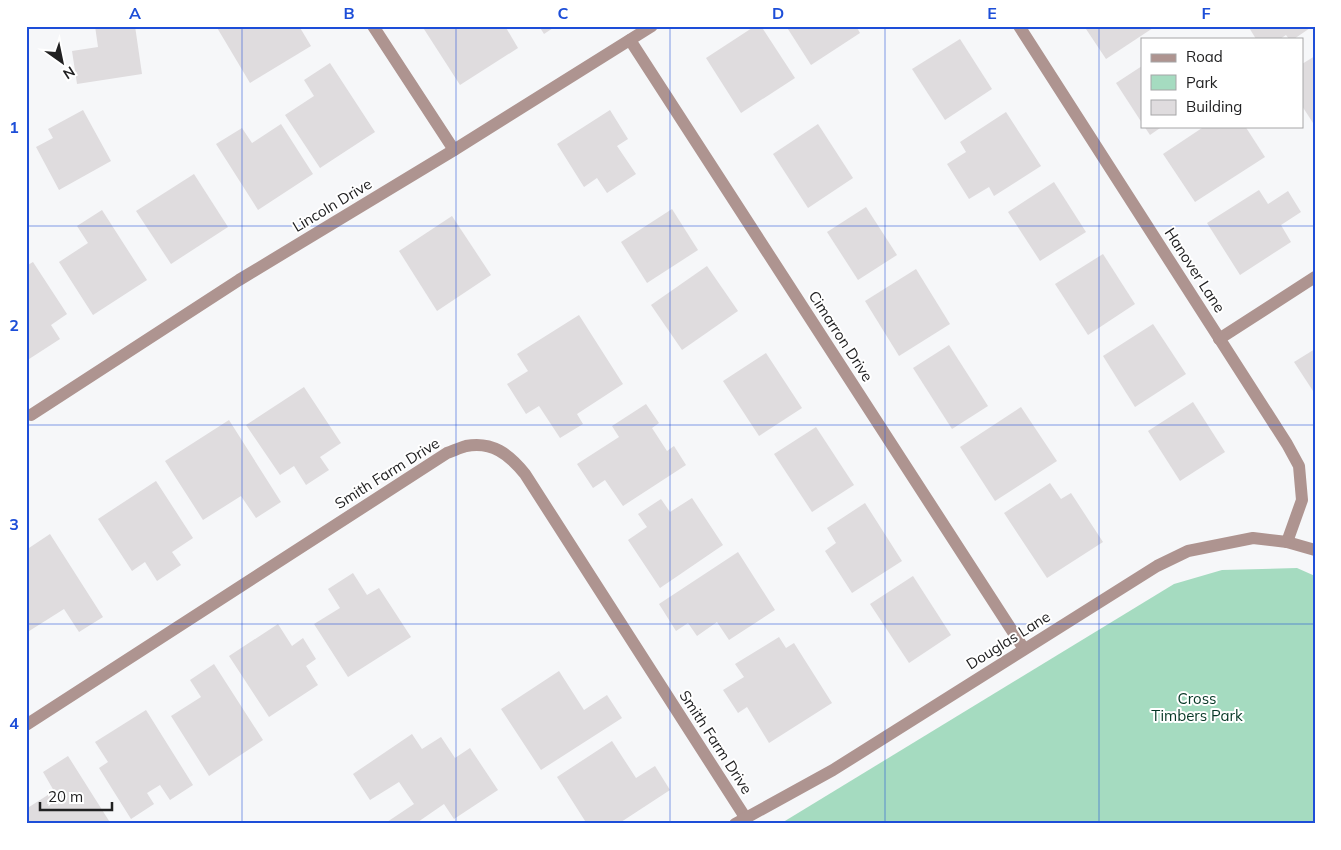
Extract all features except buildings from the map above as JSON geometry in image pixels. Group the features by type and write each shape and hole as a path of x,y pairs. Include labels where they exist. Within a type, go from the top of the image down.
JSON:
{"street":[{"path":"372,26 454,150"},
{"name":"Lincoln Drive","path":"31,415 239,280 454,150 652,26"},
{"name":"Hanover Lane","path":"1019,26 1287,444 1299,466 1302,500 1287,542"},
{"name":"Cimarron Drive","path":"630,40 1024,649"},
{"path":"1220,339 1315,277"},
{"name":"Smith Farm Drive","path":"26,725 447,453 466,446 483,445 499,450 514,461 525,474 740,821"},
{"name":"Douglas Lane","path":"740,821 833,770 1157,566 1188,551 1253,538 1287,542 1315,550"}],"green space":[{"name":"Cross Timbers Park","path":"1297,568 1315,576 1315,824 780,824 1174,584 1222,570"}]}
